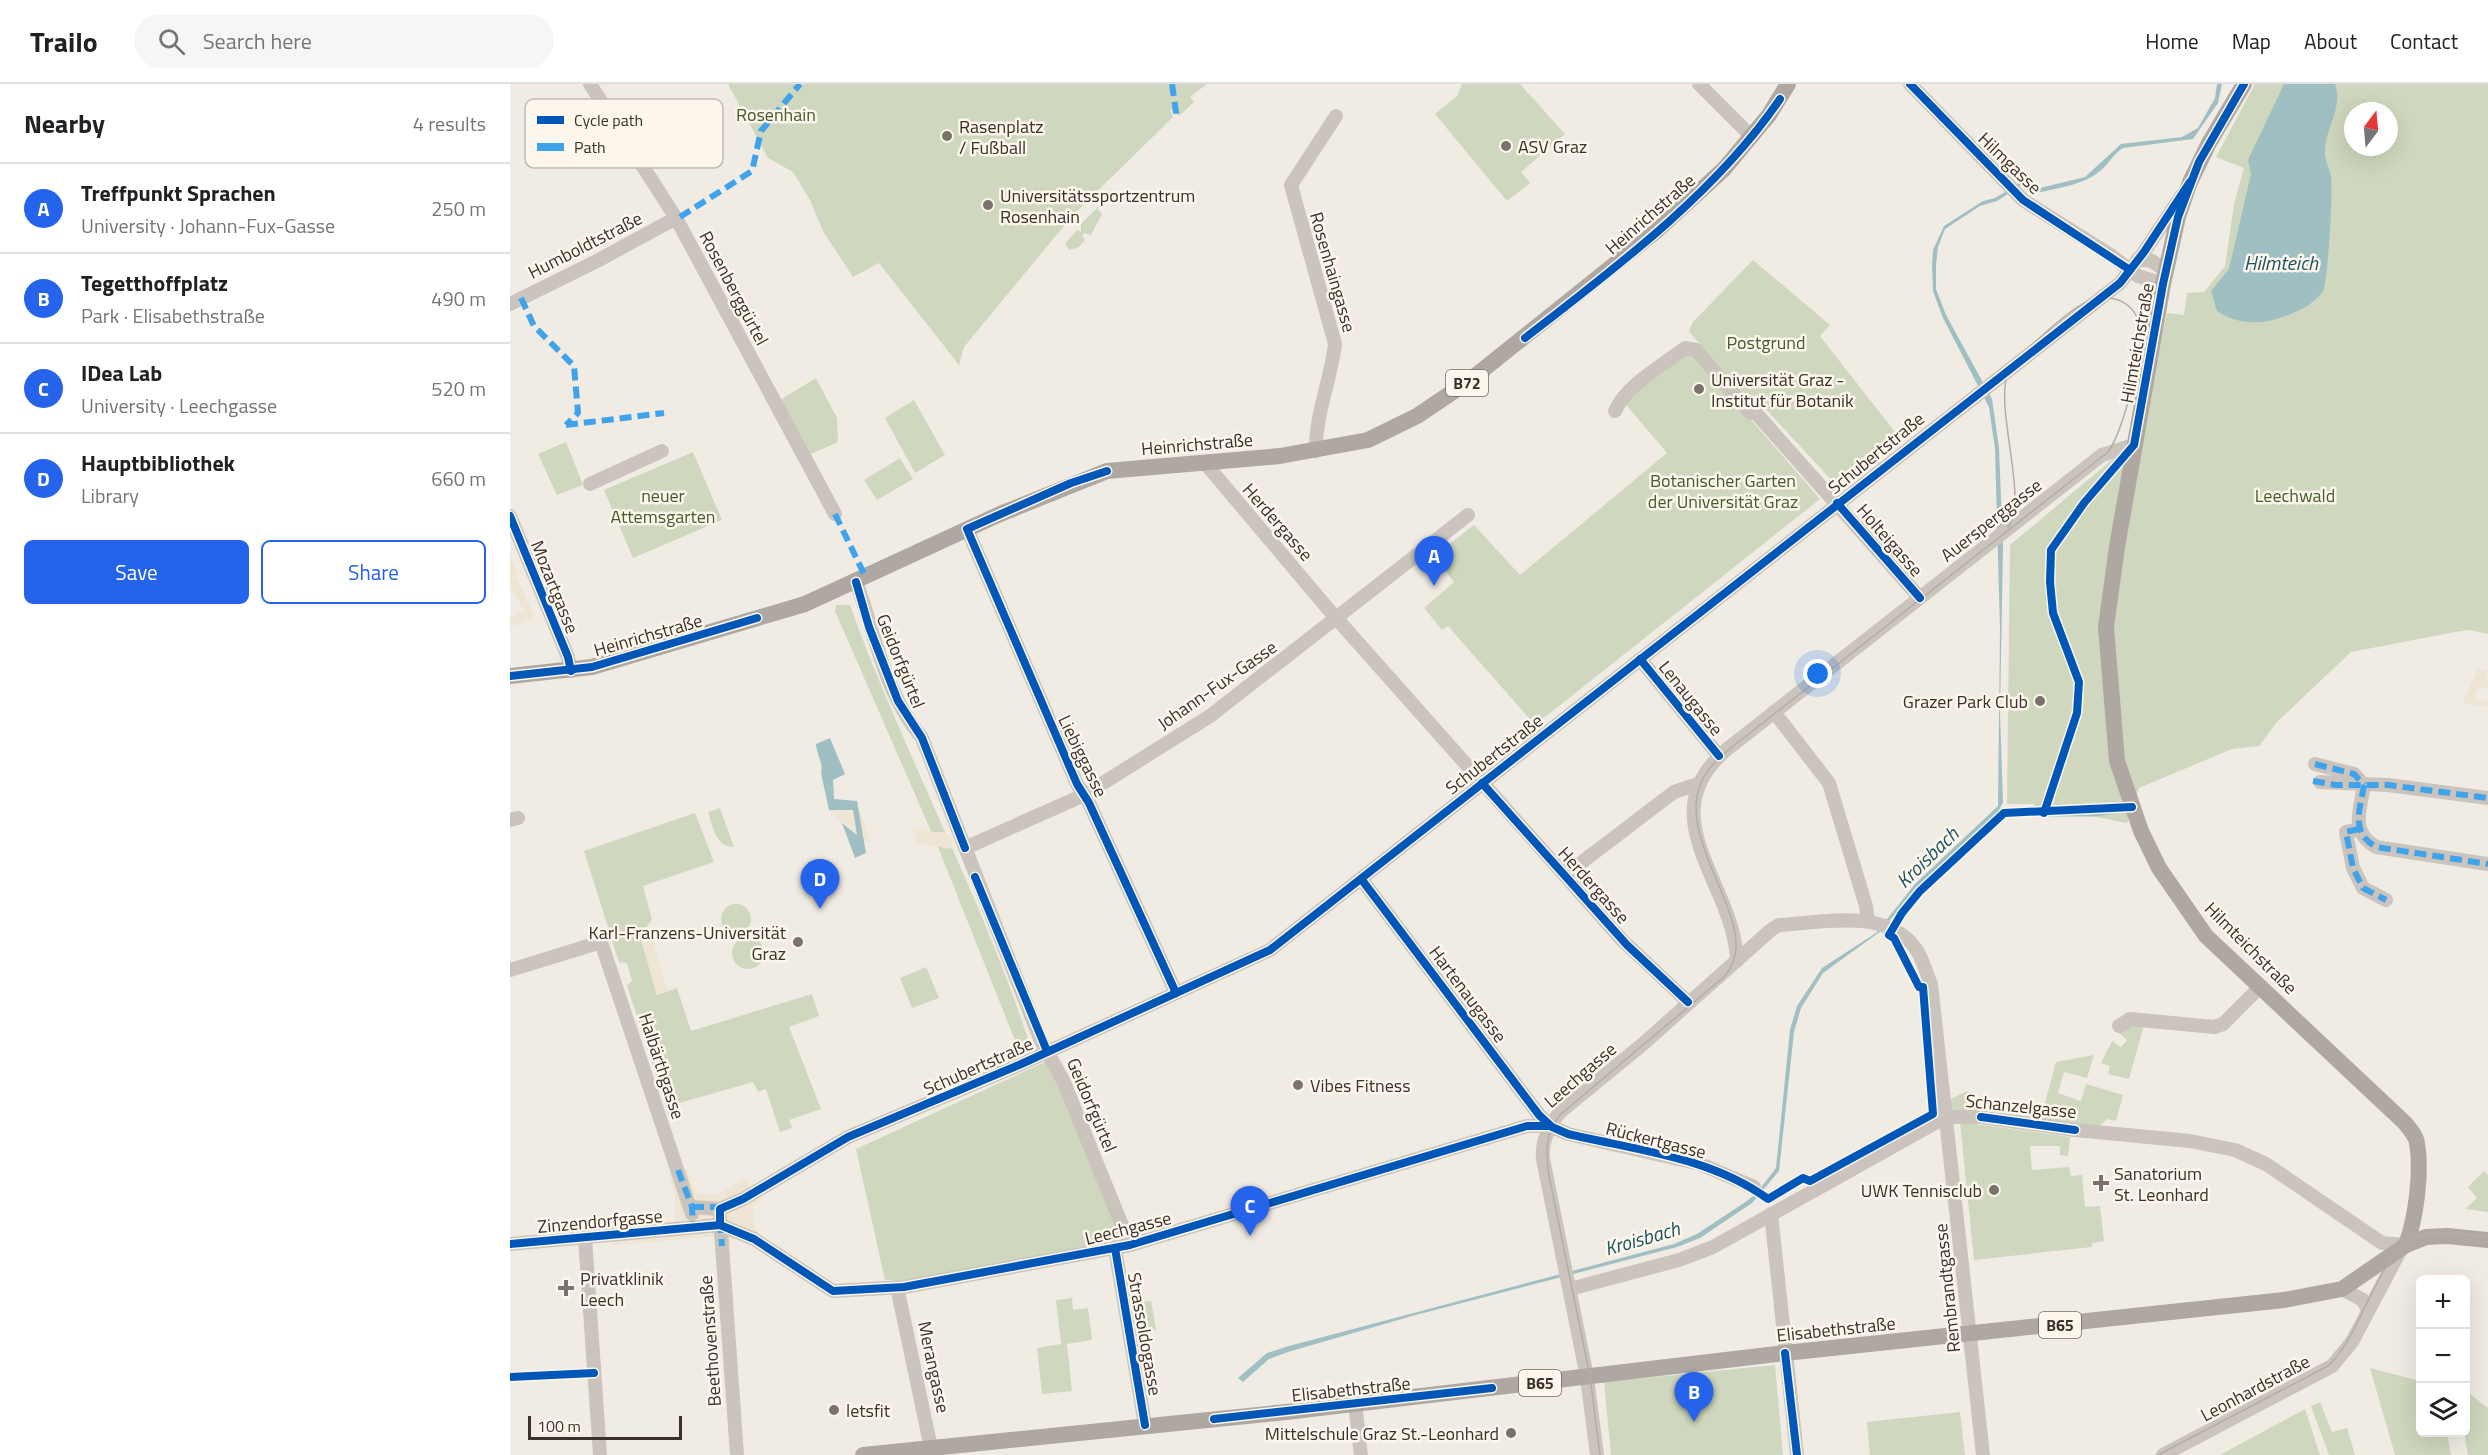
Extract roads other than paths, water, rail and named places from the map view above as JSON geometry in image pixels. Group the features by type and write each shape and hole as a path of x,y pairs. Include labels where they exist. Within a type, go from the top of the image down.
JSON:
{"main road":[{"name":"Heinrichstraße","path":"510,676 571,671 687,641 805,604 966,529 1071,483 1107,471 1316,451 1368,440 1417,416 1469,381 1679,211 1752,137 1780,99 1788,84"},
{"name":"Hilmteichstraße","path":"2244,84 2205,151 2190,182 2178,217 2164,278 2134,445 2106,627 2117,761 2138,823 2159,868 2206,936 2405,1123 2417,1141 2415,1201 2411,1232 2406,1245"},
{"name":"B65","path":"2406,1245 2438,1235 2488,1240"},
{"name":"Elisabethstraße","path":"863,1455 932,1451 1785,1353 2284,1300 2342,1289 2406,1245"}],"street":[{"name":"Rosenberggürtel","path":"590,84 600,99"},
{"path":"1699,84 1752,137"},
{"name":"Hilmgasse","path":"1910,84 2017,193 2134,265"},
{"name":"Rosenhaingasse","path":"1316,451 1316,435 1332,370 1335,344 1325,302 1302,233 1291,185 1336,116"},
{"name":"Rosenberggürtel","path":"645,168 676,218 835,514"},
{"name":"Schubertstraße","path":"720,1209 848,1137 1047,1051 1270,950 1362,880 1994,378 2120,282 2190,182"},
{"name":"Humboldtstraße","path":"510,304 597,261 676,218"},
{"name":"Hilmteichstraße","path":"2134,265 2152,261 2164,278"},
{"name":"Holteigasse","path":"1614,411 1619,402 1634,387 1685,348 1690,347 1750,413 1755,412 1920,598"},
{"name":"Auersperggasse","path":"1698,784 1719,756 2102,455 2134,445"},
{"path":"590,484 662,451"},
{"name":"Herdergasse","path":"1205,463 1337,619 1627,945 1688,1002"},
{"name":"Johann-Fux-Gasse","path":"965,848 1084,795 1210,717 1468,515"},
{"name":"Mozartgasse","path":"510,516 568,657 571,671"},
{"name":"Liebiggasse","path":"966,529 1072,774 1084,795 1176,993"},
{"name":"Geidorfgürtel","path":"856,582 869,627 898,702 922,738 1047,1051 1063,1080 1130,1245"},
{"name":"Lenaugasse","path":"1640,659 1719,756"},
{"path":"1774,712 1829,783 1866,906 1878,924 1903,937 1916,950 1931,984 1946,1117"},
{"path":"2315,764 2354,774 2364,785"},
{"path":"2320,782 2388,785 2488,798"},
{"path":"1565,875 1674,792 1698,784"},
{"path":"1698,784 1693,806 1696,830 1735,940 1737,961"},
{"path":"2364,785 2353,831 2353,868 2364,888 2386,900"},
{"path":"2353,831 2376,847 2487,864"},
{"name":"Hartenaugasse","path":"1362,880 1550,1126"},
{"name":"Leechgasse","path":"720,1225 754,1239 833,1291 897,1287 1130,1245 1527,1126 1550,1126 1560,1112 1643,1044 1688,1002 1779,925 1878,924"},
{"name":"Halbärthgasse","path":"510,970 601,942 692,1207 693,1228"},
{"path":"2120,1026 2130,1019 2214,1027 2223,1024 2260,987"},
{"name":"Schanzelgasse","path":"1568,1279 1679,1260 1713,1246 1946,1117 1981,1117 2075,1130 2190,1141 2235,1150 2266,1164 2382,1243 2406,1245"},
{"name":"Rembrandtgasse","path":"1946,1117 1983,1455"},
{"path":"1550,1126 1542,1154 1587,1377 1597,1455"},
{"name":"Rückertgasse","path":"1550,1126 1568,1134 1700,1164 1754,1187"},
{"path":"692,1207 720,1209"},
{"name":"Beethovenstraße","path":"720,1209 737,1455"},
{"path":"1771,1214 1797,1455"},
{"name":"Zinzendorfgasse","path":"510,1244 720,1225"},
{"path":"585,1238 600,1455"},
{"name":"Leonhardstraße","path":"2163,1455 2324,1372 2344,1353 2393,1261 2406,1245"},
{"name":"Strassoldogasse","path":"1115,1248 1145,1425"},
{"name":"Merangasse","path":"897,1287 932,1451"},
{"path":"2342,1289 2363,1300 2368,1310"},
{"path":"1355,1404 1361,1455"}],"water":[{"name":"Kroisbach","path":"2217,84 2222,84 2218,103 2193,139 2123,148 2100,171 2086,180 2037,193 2027,185 2022,185 1997,201 1980,206 1945,229 1938,247 1936,289 1946,315 1992,399 1999,448 2003,547 2000,712 2003,802 1998,812 1918,886 1881,931 1823,973 1801,1008 1794,1032 1779,1171 1752,1203 1700,1238 1677,1247 1412,1316 1288,1352 1269,1359 1243,1382 1238,1378 1267,1353 1674,1244 1697,1234 1744,1203 1756,1194 1776,1168 1790,1030 1797,1006 1822,968 1876,933 1915,884 1998,806 2000,629 1995,449 1989,407 1943,318 1933,291 1933,250 1944,226 1983,201 1995,198 2020,183 2028,182 2036,189 2085,177 2121,144 2182,137 2198,128 2215,98"},
{"name":"Hilmteich","path":"2284,84 2335,84 2337,102 2325,146 2331,185 2327,272 2323,291 2308,305 2277,319 2246,322 2217,311 2211,291 2229,269 2251,174 2248,160"},
{"path":"830,738 845,774 833,780 834,799 857,801 866,853 855,858 842,823 857,835 853,810 829,810 821,773 816,744"}],"waterway":[{"path":"2039,815 2094,815 2123,811"}],"tram line":[{"path":"1600,1455 1590,1376 1549,1176 1547,1159 1549,1136 1555,1121 1561,1114 1725,976 1735,956 1735,934 1729,910 1699,833 1696,807 1703,778 1727,751 2108,452 2126,410 2140,341 2138,320 2129,306 2122,302 2107,298 2081,305 2032,345 2008,373 2005,408 2015,496 2013,514 2008,527"},
{"path":"2158,1455 2328,1366 2341,1352 2352,1334 2382,1273 2408,1242 2424,1235 2439,1233 2488,1237"}],"place":[{"name":"Rasenplatz / Fußball","path":"947,136"},
{"name":"ASV Graz","path":"1506,146"},
{"name":"Universitätssportzentrum Rosenhain","path":"988,205"},
{"name":"Universität Graz - Institut für Botanik","path":"1699,389"},
{"name":"Treffpunkt Sprachen","path":"1434,586"},
{"name":"Grazer Park Club","path":"2040,701"},
{"name":"Hauptbibliothek","path":"820,909"},
{"name":"Karl-Franzens-Universität Graz","path":"798,942"},
{"name":"Vibes Fitness","path":"1298,1085"},
{"name":"Sanatorium St. Leonhard","path":"2101,1183"},
{"name":"UWK Tennisclub","path":"1994,1190"},
{"name":"IDea Lab","path":"1250,1236"},
{"name":"Privatklinik Leech","path":"566,1288"},
{"name":"letsfit","path":"834,1410"},
{"name":"Tegetthoffplatz","path":"1694,1422"},
{"name":"Mittelschule Graz St.-Leonhard","path":"1511,1433"}],"park label":[{"name":"Rosenhain","path":"776,114"},
{"name":"Postgrund","path":"1766,342"},
{"name":"Botanischer Garten der Universität Graz","path":"1723,490"},
{"name":"Leechwald","path":"2295,495"},
{"name":"neuer Attemsgarten","path":"663,505"}]}
